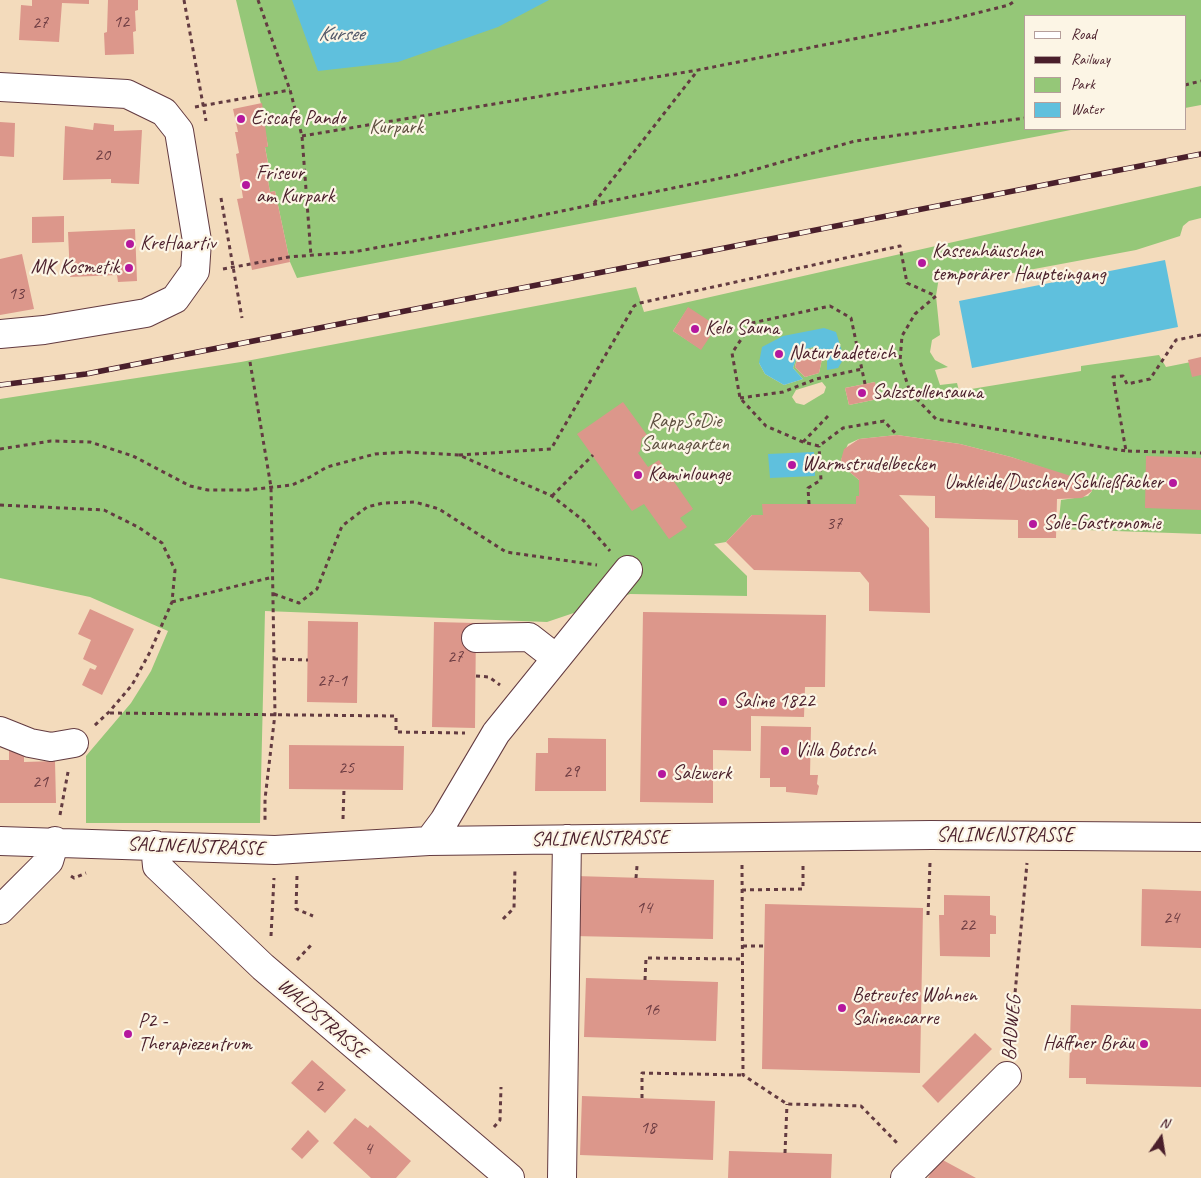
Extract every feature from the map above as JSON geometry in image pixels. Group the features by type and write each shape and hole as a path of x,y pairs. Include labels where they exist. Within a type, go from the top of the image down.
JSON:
{"street":[{"path":"0,87 127,94 164,112 179,131 197,242 195,271 175,299 146,313 44,330 0,334"},
{"path":"428,841 444,821 496,733 628,570"},
{"path":"476,638 529,637 556,658"},
{"path":"0,731 30,743 51,747 74,743"},
{"name":"SALINENSTRASSE","path":"0,841 55,841 287,849 428,841 568,839 931,835 1201,837"},
{"path":"562,1178 568,839"},
{"path":"0,910 48,861 55,841"},
{"name":"WALDSTRASSE","path":"155,845 157,866 263,967 510,1178"},
{"name":"BADWEG","path":"905,1178 1007,1076"}],"path":[{"path":"184,0 204,106 290,90"},
{"path":"258,0 290,90 302,136 311,256"},
{"path":"302,136 698,70 949,20 1009,5 1016,0"},
{"path":"594,203 698,70"},
{"path":"1186,85 1201,81"},
{"path":"228,269 289,257 363,250 736,175 855,141 1024,118"},
{"path":"0,449 51,440 90,442 133,456 190,486 208,490 292,484 310,477 327,467 375,454 407,452 459,455 551,448 634,306 900,246 907,283 936,296 915,314 902,336 900,362 910,392 936,419 1126,450 1201,453"},
{"path":"234,268 242,318"},
{"path":"819,446 803,442 766,426 740,398 732,353 752,323 830,306 851,318 865,384"},
{"path":"1126,450 1114,377 1123,376 1127,384 1150,379 1176,340 1201,335"},
{"path":"250,362 271,487 275,714 265,799"},
{"path":"740,398 783,392 816,379 862,369"},
{"path":"812,375 816,379"},
{"path":"803,442 829,415"},
{"path":"809,504 808,488 821,480 819,446 828,437 844,428 884,421 896,436"},
{"path":"459,455 552,496 584,522 628,570"},
{"path":"552,496 593,455"},
{"path":"274,594 299,603 317,589 342,526 367,507 383,503 415,502 439,509 506,552 628,570"},
{"path":"0,505 104,510 138,527 162,543 175,570 172,602 132,685 109,712 396,716 396,732 496,733"},
{"path":"172,602 273,577"},
{"path":"274,659 308,660"},
{"path":"55,841 74,743"},
{"path":"928,915 931,835"},
{"name":"BADWEG","path":"1007,1076 1030,836"},
{"path":"742,890 803,890 804,837"},
{"path":"503,919 514,908 515,840"},
{"path":"287,849 296,909 313,916"},
{"path":"263,967 271,950 287,849"},
{"path":"742,865 743,1075"},
{"path":"743,946 764,946"},
{"path":"645,980 646,958 742,959"},
{"path":"642,1098 642,1073 743,1075 786,1104 861,1106 876,1121"},
{"path":"476,1150 500,1120 501,1087"},
{"path":"785,1152 786,1104"}],"green space":[{"name":"Kurpark","path":"236,0 1201,0 1201,105 1186,108 1186,15 1024,15 1024,130 1071,130 297,278 290,262 275,191 270,192 266,169 269,168 265,147 268,146 264,127 266,125"},
{"name":"RappSoDie Saunagarten","path":"1201,186 1201,218 1189,221 1183,226 1180,236 1136,250 1002,275 946,274 939,277 936,296 940,335 932,340 930,352 935,360 948,367 935,370 940,385 957,383 959,391 1081,371 1081,366 1159,355 1166,367 1201,360 1201,534 1058,529 1061,500 1088,496 1092,491 1088,483 1011,457 960,444 897,435 859,439 848,444 841,460 845,468 859,480 859,496 856,496 856,504 763,504 763,515 752,515 726,542 714,544 747,576 747,596 630,594 547,622 265,611 260,823 86,823 86,756 131,703 151,671 168,631 90,597 0,578 0,399 241,362 636,287 644,312","holes":["688,308 701,349 673,331","836,333 827,358 816,346 798,351 793,368 803,379 784,385 765,374 759,363","812,349 822,359 819,373 805,377 795,367 798,354","822,382 826,387 824,393 804,405 796,403 792,397 796,390","875,382 878,399 849,405 845,388"]}],"water":[{"name":"Kursee","path":"292,0 549,0 498,27 398,62 318,71"},
{"path":"1165,260 1178,327 972,368 959,301"},
{"name":"Naturbadeteich","path":"824,328 836,332 844,358 838,368 827,370 827,358 816,346 798,352 793,368 803,379 784,385 765,374 759,363 762,347 783,336"},
{"name":"Warmstrudelbecken","path":"814,452 815,476 770,478 768,454"}],"building":[{"path":"32,0 89,0 89,4 62,3 59,42 19,40 21,5 32,6"},
{"path":"108,0 138,0 138,10 135,11 136,31 133,32 134,54 105,55 104,33 107,32"},
{"path":"262,103 268,147 265,147 269,169 266,169 270,192 275,191 290,262 252,270 237,199 243,198 236,154 239,153 235,132 238,132 233,109"},
{"path":"0,122 15,123 14,157 0,156"},
{"path":"94,123 114,125 114,131 142,130 139,184 111,183 111,179 63,180 65,126 93,130"},
{"path":"64,216 64,242 32,243 32,217"},
{"path":"135,229 137,281 118,282 117,275 70,277 68,232"},
{"path":"22,254 34,309 0,315 0,259"},
{"name":"Kassenhäuschen temporärer Haupteingang","path":"927,258 929,266 918,268 916,260"},
{"name":"Kelo Sauna","path":"688,307 717,326 701,350 673,331"},
{"path":"811,349 822,359 819,373 805,377 795,367 799,353"},
{"path":"1201,357 1201,375 1192,377 1188,360"},
{"name":"Salzstollensauna","path":"875,382 878,399 849,405 845,388"},
{"name":"Kaminlounge","path":"623,402 647,435 642,438 638,453 648,467 659,460 693,509 680,518 687,527 669,539 644,504 632,511 577,434"},
{"path":"897,435 960,444 1011,457 1074,477 1088,483 1092,491 1082,498 1057,499 1056,538 1018,538 1018,520 935,518 935,496 899,495 929,528 930,613 869,611 869,583 860,572 754,570 726,542 752,515 763,515 762,504 856,504 856,496 859,496 859,480 845,468 841,460 844,449 859,439"},
{"name":"Umkleide/Duschen/Schließfächer","path":"1146,456 1201,458 1201,510 1145,508"},
{"path":"90,609 134,629 102,695 82,685 90,668 95,670 97,666 83,659 91,640 78,634"},
{"name":"Saline 1822","path":"643,612 826,615 825,687 805,687 804,717 751,716 751,751 713,750 713,803 640,802"},
{"path":"308,621 358,622 357,703 307,702"},
{"path":"434,622 476,623 475,728 432,727"},
{"name":"Villa Botsch","path":"761,726 811,727 810,775 818,775 817,784 819,786 817,795 786,792 786,787 770,787 770,778 760,778"},
{"path":"548,738 606,739 606,791 535,791 536,753 548,753"},
{"path":"9,745 24,745 24,762 55,761 56,803 0,803 0,760 9,760"},
{"path":"289,745 404,746 403,790 289,789"},
{"path":"575,876 714,880 713,939 573,936"},
{"path":"1142,889 1201,891 1201,948 1141,946"},
{"path":"944,895 990,896 990,915 996,916 996,934 990,934 990,957 940,956 939,915 944,915"},
{"name":"Betreutes Wohnen Salinencarre","path":"765,904 923,908 920,1073 762,1069"},
{"path":"586,978 718,982 716,1041 584,1037"},
{"name":"Häffner Bräu","path":"1071,1005 1201,1009 1201,1087 1086,1084 1086,1078 1069,1078"},
{"path":"975,1033 992,1049 938,1103 922,1086"},
{"path":"312,1060 346,1090 325,1113 291,1083"},
{"path":"582,1096 715,1101 713,1160 580,1155"},
{"path":"355,1118 368,1128 370,1125 411,1161 396,1178 371,1178 333,1143"},
{"path":"308,1130 319,1141 302,1159 291,1149"},
{"path":"729,1151 832,1154 831,1178 728,1178"},
{"path":"939,1158 976,1178 928,1178"}],"railway":[{"path":"0,385 86,374 1201,154"}],"place":[{"name":"Eiscafe Pando","path":"241,119"},
{"name":"Friseur am Kurpark","path":"246,185"},
{"name":"KreHaartiv","path":"130,244"},
{"name":"Kassenhäuschen temporärer Haupteingang","path":"922,263"},
{"name":"MK Kosmetik","path":"129,268"},
{"name":"Kelo Sauna","path":"695,329"},
{"name":"Naturbadeteich","path":"779,354"},
{"name":"Salzstollensauna","path":"862,393"},
{"name":"Warmstrudelbecken","path":"792,465"},
{"name":"Kaminlounge","path":"638,475"},
{"name":"Umkleide/Duschen/Schließfächer","path":"1173,483"},
{"name":"Sole-Gastronomie","path":"1033,524"},
{"name":"Saline 1822","path":"723,702"},
{"name":"Villa Botsch","path":"785,751"},
{"name":"Salzwerk","path":"662,774"},
{"name":"Betreutes Wohnen Salinencarre","path":"842,1008"},
{"name":"P2 - Therapiezentrum","path":"128,1034"},
{"name":"Häffner Bräu","path":"1144,1044"}]}
